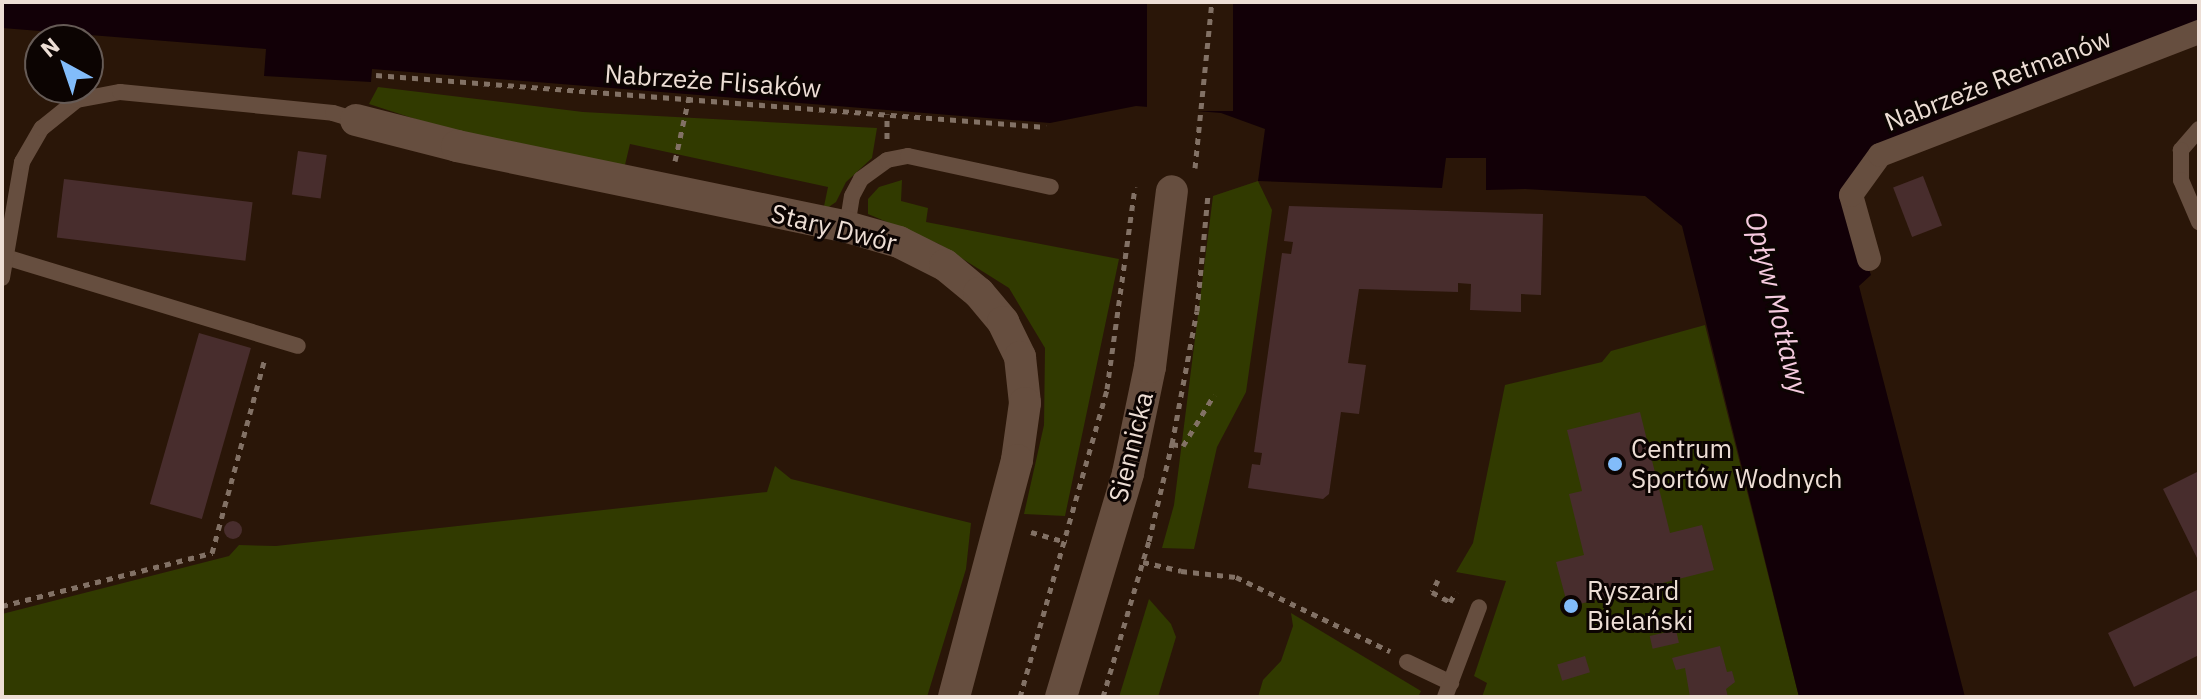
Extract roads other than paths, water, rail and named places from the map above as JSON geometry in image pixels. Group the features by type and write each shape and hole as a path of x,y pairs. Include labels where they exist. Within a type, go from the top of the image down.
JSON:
{"street":[{"name":"Nabrzeże Retmanów","path":"1869,259 1851,195 1880,155 2199,32"},
{"name":"Stary Dwór","path":"356,120 457,146 847,227 899,242 945,265 979,293 1003,322 1020,357 1025,403 1017,460 954,697"},
{"name":"Siennicka","path":"1061,697 1128,473 1182,185"}],"lane":[{"path":"2,278 22,162 42,128 77,100 120,92 333,113 356,120"},
{"path":"2199,129 2181,150 2181,180 2199,222"},
{"path":"847,227 852,196 861,179 887,160 908,156 1051,187"},
{"path":"5,257 298,346"},
{"path":"1407,662 1448,690 1479,607"}],"water":[{"name":"Opływ Motławy","path":"2,2 2199,2 2199,27 1876,151 1844,197 1871,275 1859,286 1965,697 1799,697 1682,226 1645,196 1525,189 1486,190 1486,158 1446,158 1442,188 1258,181 1265,129 1221,113 1136,106 1050,123 372,69 371,82 264,76 266,49 104,36 104,24 24,24 24,30 2,28"}],"place":[{"name":"Centrum Sportów Wodnych","path":"1615,464"},
{"name":"Ryszard Bielański","path":"1571,606"}]}
